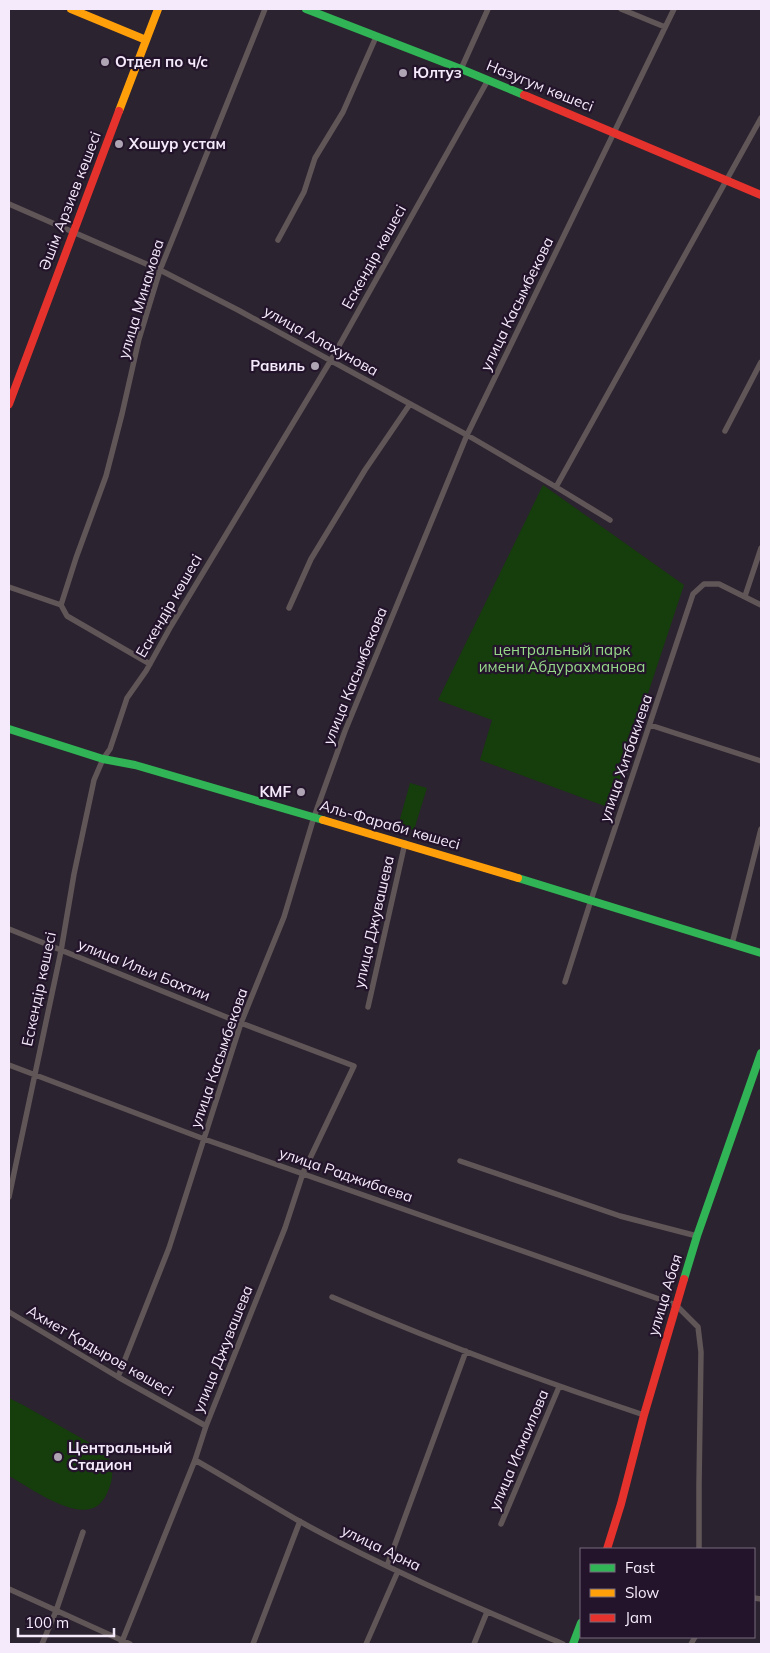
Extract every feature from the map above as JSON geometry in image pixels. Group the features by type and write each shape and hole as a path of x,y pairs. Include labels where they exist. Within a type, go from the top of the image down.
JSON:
{"main road":[{"path":"72,9 146,40"},
{"name":"Әшім Арзиев көшесі","path":"9,404 158,9"},
{"name":"Назугум көшесі","path":"306,9 488,80 761,195"},
{"name":"Аль-Фараби көшесі","path":"9,729 103,759 134,765 404,843 761,953"},
{"name":"улица Абая","path":"607,1548 697,1236 761,1053"},
{"path":"573,1644 580,1626"}],"street":[{"name":"улица Минамова","path":"61,604 106,476 139,339 160,270 266,9"},
{"path":"461,69 488,9"},
{"path":"621,9 665,27"},
{"name":"улица Касымбекова","path":"118,1377 169,1248 241,1023 284,917 314,817 345,732 467,435 674,9"},
{"path":"278,240 304,192 315,158 343,112 376,37"},
{"name":"Ескендір көшесі","path":"9,1197 61,951 74,874 94,780 103,759 110,749 127,698 150,664 331,360 488,80"},
{"path":"556,487 761,118"},
{"name":"улица Алахунова","path":"9,204 160,270 331,360 467,435 610,520"},
{"path":"725,431 761,362"},
{"path":"289,608 311,559 365,470 410,404"},
{"path":"761,548 745,596 761,605"},
{"name":"улица Хитбакиева","path":"565,982 693,594 704,584 719,584 745,596"},
{"path":"9,587 61,604 67,616 150,664"},
{"path":"650,725 761,761"},
{"path":"732,944 761,829"},
{"name":"улица Джувашева","path":"368,1007 404,843"},
{"name":"улица Ильи Бахтии","path":"9,929 241,1023 354,1066"},
{"name":"улица Раджибаева","path":"9,1066 204,1139 676,1305"},
{"name":"улица Джувашева","path":"121,1642 195,1460 206,1426 285,1228 303,1173 354,1066"},
{"path":"460,1161 620,1216 697,1236"},
{"path":"332,1296 388,1321 559,1387 644,1416"},
{"path":"676,1305 698,1327 701,1352 700,1548"},
{"name":"Ахмет Қадыров көшесі","path":"9,1312 118,1377 206,1426"},
{"path":"387,1566 466,1351"},
{"name":"улица Исмаилова","path":"502,1524 559,1387"},
{"name":"улица Арна","path":"195,1460 300,1521 387,1566 487,1612 563,1644"},
{"path":"253,1644 300,1521"},
{"path":"42,1644 56,1611 83,1532"},
{"path":"366,1644 398,1571"},
{"path":"9,1589 121,1642 130,1644"},
{"path":"474,1644 487,1612"}],"green space":[{"name":"центральный парк имени Абдурахманова","path":"543,485 684,585 610,808 480,760 492,720 438,700"},
{"path":"410,783 427,788 414,830 398,826"},
{"name":"Центральный Стадион","path":"9,1398 104,1451 111,1466 112,1475 107,1493 99,1505 88,1509 65,1506 52,1501 9,1476"}],"traffic: fast":[{"path":"306,9 524,95"},
{"path":"9,729 103,759 135,765 323,820"},
{"path":"518,878 761,953"},
{"path":"684,1279 697,1236 761,1053"},
{"path":"573,1644 580,1626"}],"traffic: slow":[{"path":"71,9 146,40"},
{"path":"119,111 158,9"},
{"path":"323,820 518,878"}],"traffic: jam":[{"path":"524,95 761,195"},
{"path":"9,404 119,111"},
{"path":"607,1548 684,1279"}],"place":[{"name":"Отдел по ч/с","path":"105,62"},
{"name":"Юлтуз","path":"403,73"},
{"name":"Хошур устам","path":"119,144"},
{"name":"Равиль","path":"315,366"},
{"name":"KMF","path":"301,792"},
{"name":"Центральный Стадион","path":"58,1457"}]}
